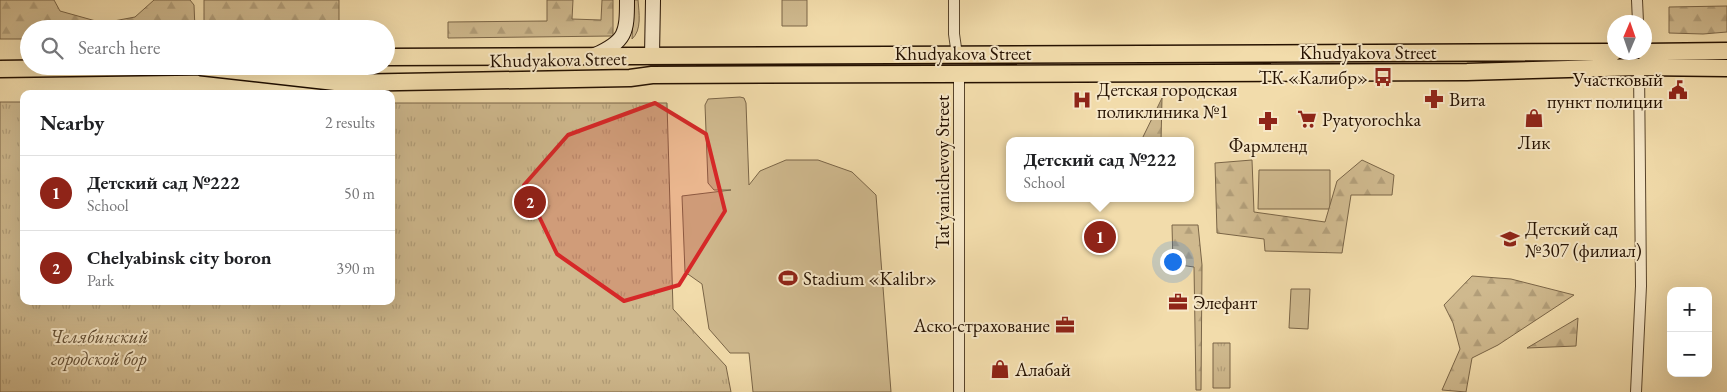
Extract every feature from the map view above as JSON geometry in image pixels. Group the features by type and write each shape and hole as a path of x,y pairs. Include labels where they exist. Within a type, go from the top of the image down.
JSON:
{"main road":[{"path":"588,58 612,48 621,40 626,28 627,0"},
{"path":"652,75 653,0"},
{"name":"Khudyakova Street","path":"1652,56 1727,51"},
{"name":"Khudyakova Street","path":"395,58 1607,52"},
{"path":"957,55 960,73"},
{"name":"Khudyakova Street","path":"1652,58 1727,68"},
{"name":"Khudyakova Street","path":"276,75 344,83 630,78 652,75 1467,72 1607,60"},
{"name":"Khudyakova Street","path":"0,69 20,69"}],"street":[{"path":"954,0 954,34 957,55"},
{"path":"1638,0 1638,15"},
{"path":"1636,392 1641,286 1641,60"},
{"name":"Tat'yanichevoy Street","path":"959,392 960,73"}],"highlighted area":[{"path":"655,103 706,134 725,211 679,285 624,301 557,254 524,185 568,135"}],"green space":[{"path":"0,0 54,0 60,11 92,20 20,20 20,39 0,39"},
{"path":"154,0 190,0 194,5 195,20 119,20 135,17"},
{"path":"204,0 339,0 339,20 204,20"},
{"path":"547,0 573,0 572,19 601,20 602,0 613,0 613,36 448,38 448,22 547,21"},
{"path":"634,0 638,0 639,21 637,31 632,39"},
{"path":"782,0 807,0 807,26 782,26"},
{"path":"1727,6 1727,32 1703,34 1669,33 1669,7"},
{"name":"Stadium «Kalibr»","path":"744,98 746,103 749,185 760,171 786,160 818,160 852,172 876,195 891,392 753,392 749,353 730,353 709,329 702,284 685,272 682,196 731,190 714,190 708,183 705,105 708,99"},
{"path":"1162,98 1161,137 1143,137"},
{"name":"Челябинский городской бор","path":"0,102 20,102 20,305 395,305 395,103 667,103 673,309 726,366 731,392 0,392"},
{"path":"1252,160 1254,212 1325,222 1337,181 1362,160 1394,175 1392,195 1351,195 1342,253 1265,251 1264,239 1217,233 1215,163"},
{"path":"1259,170 1330,170 1330,209 1258,209"},
{"path":"1172,225 1198,225 1202,265 1201,390 1196,390 1194,267 1173,264"},
{"path":"1472,276 1511,279 1574,295 1498,345 1472,358 1466,392 1442,390 1460,349 1453,323 1444,305"},
{"path":"1291,289 1310,289 1308,329 1289,328"},
{"path":"1578,318 1576,346 1527,348"},
{"path":"1213,343 1230,343 1230,388 1213,388"}],"place":[{"name":"ТК «Калибр»","path":"1383,77"},
{"name":"Участковый пункт полиции","path":"1678,90"},
{"name":"Вита","path":"1434,99"},
{"name":"Детская городская поликлиника №1","path":"1082,100"},
{"name":"Лик","path":"1534,118"},
{"name":"Pyatyorochka","path":"1307,119"},
{"name":"Фармленд","path":"1268,121"},
{"name":"Chelyabinsk city boron","path":"530,202"},
{"name":"Детский сад №222","path":"1100,237"},
{"name":"Детский сад №307 (филиал)","path":"1510,239"},
{"name":"Stadium «Kalibr»","path":"788,278"},
{"name":"Элефант","path":"1178,302"},
{"name":"Аско-страхование","path":"1065,325"},
{"name":"Алабай","path":"1000,369"}]}
